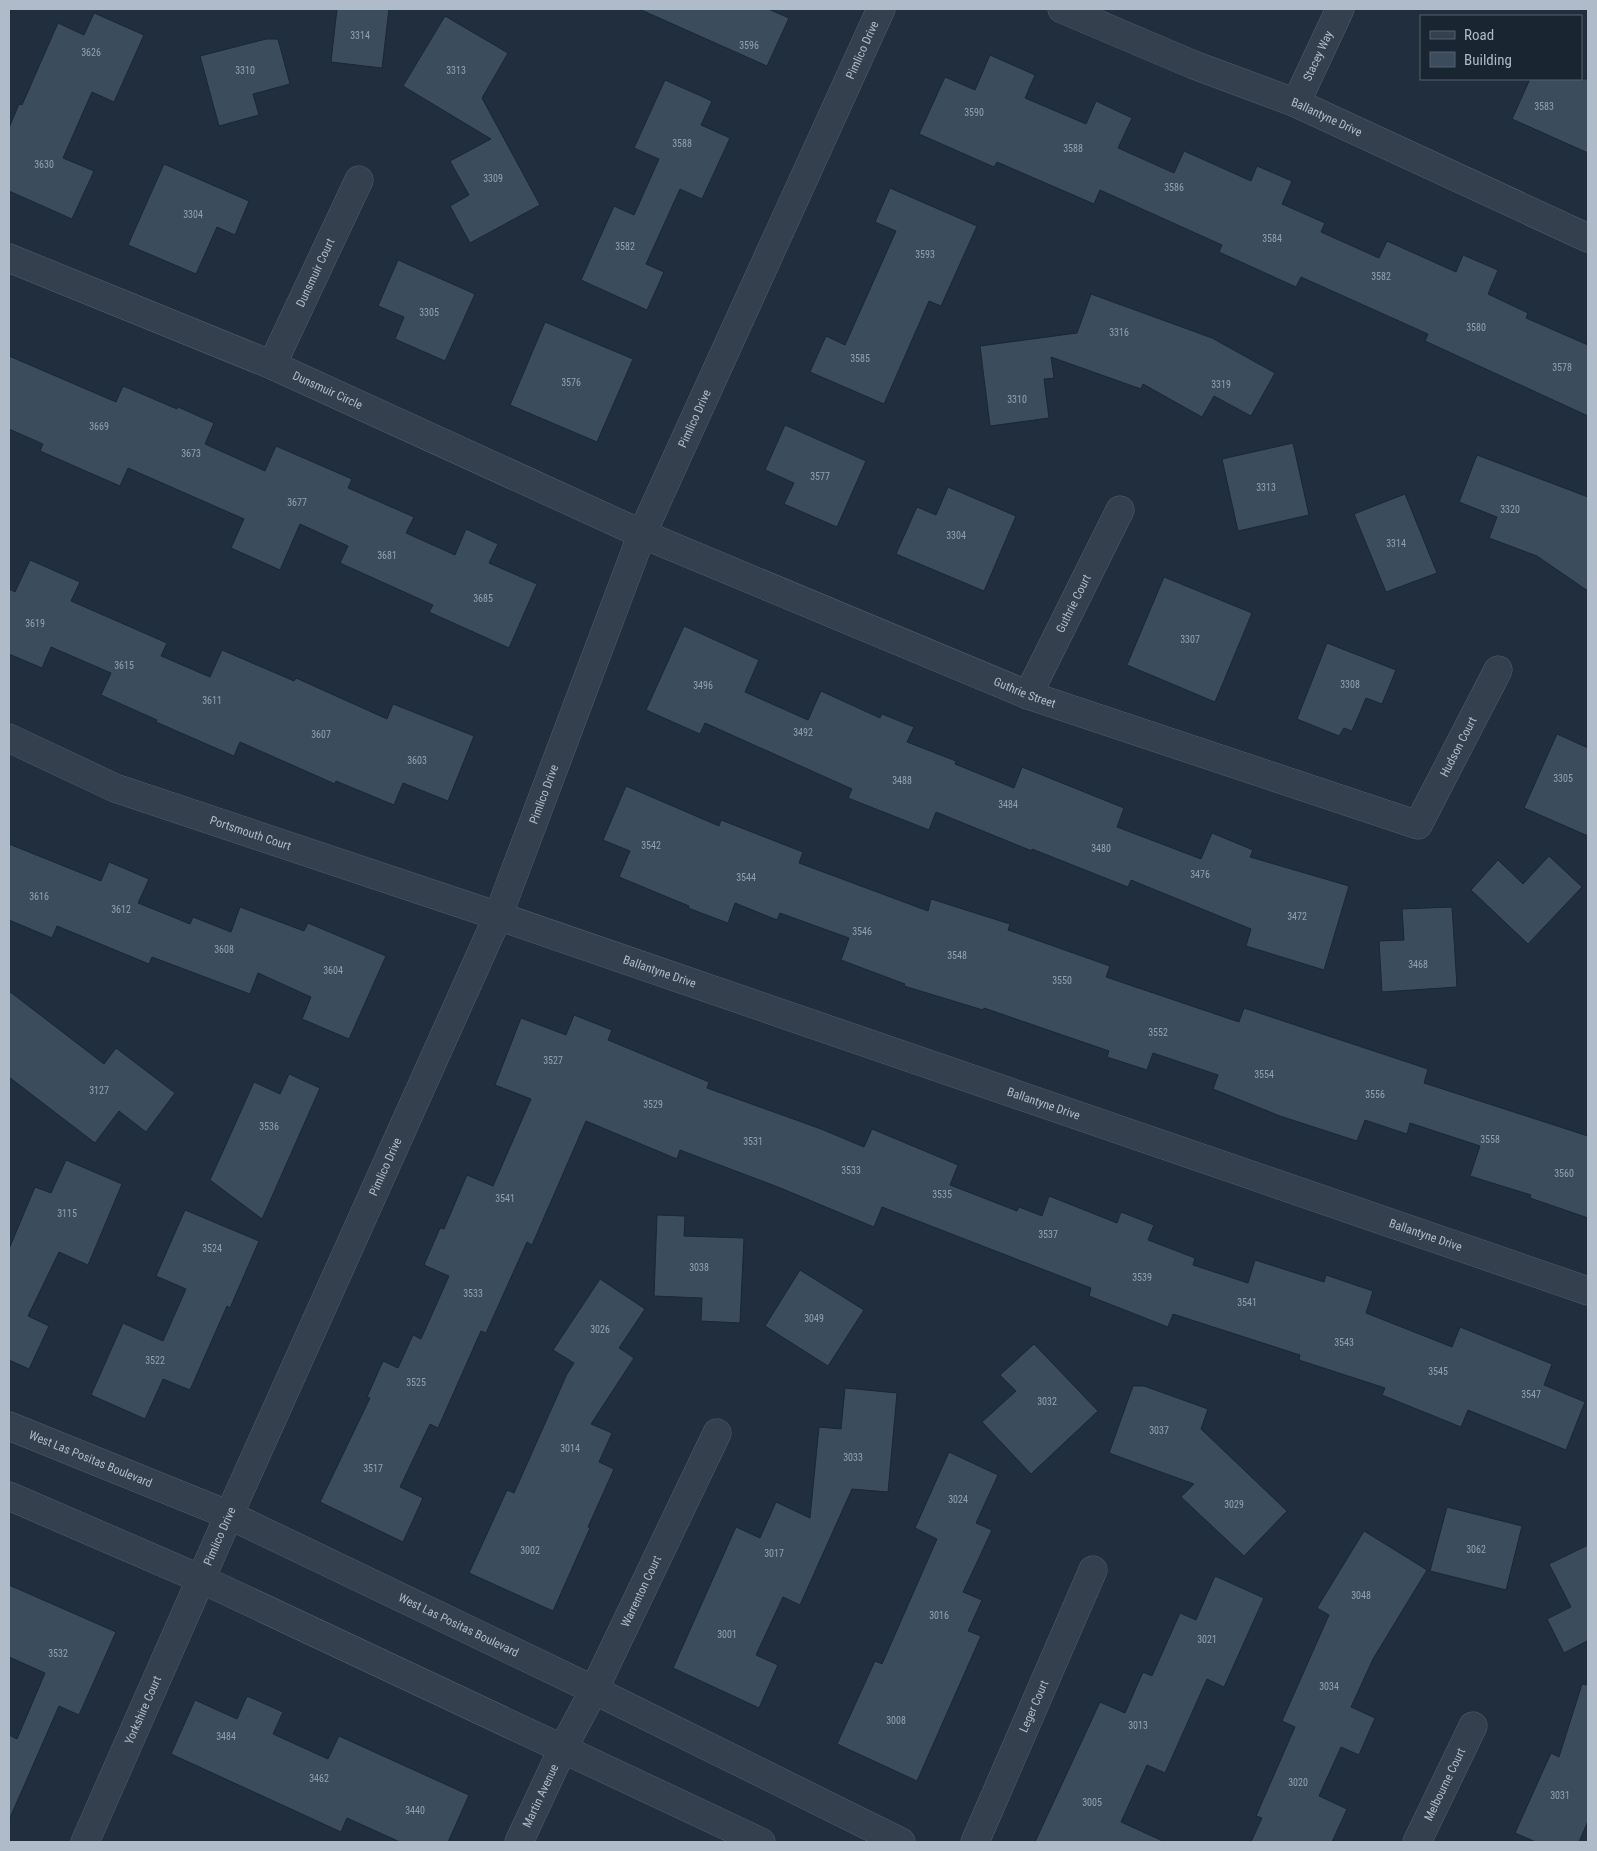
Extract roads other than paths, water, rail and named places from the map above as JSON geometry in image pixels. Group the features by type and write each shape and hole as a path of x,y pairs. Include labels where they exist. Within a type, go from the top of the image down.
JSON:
{"street":[{"name":"Pimlico Drive","path":"201,1579 228,1515 498,916 642,534 881,9"},
{"name":"Ballantyne Drive","path":"1062,9 1194,65 1296,102 1588,238"},
{"name":"Stacey Way","path":"1296,102 1340,9"},
{"name":"Dunsmuir Court","path":"272,365 359,180"},
{"name":"Dunsmuir Circle","path":"9,258 272,365 642,534"},
{"name":"Guthrie Court","path":"1028,695 1120,510"},
{"name":"Guthrie Street","path":"642,534 1028,695 1418,824"},
{"name":"Hudson Court","path":"1418,824 1498,670"},
{"name":"Portsmouth Court","path":"9,738 115,788 498,916"},
{"name":"Ballantyne Drive","path":"498,916 1588,1291"},
{"name":"West Las Positas Boulevard","path":"9,1426 228,1515 594,1690 901,1842"},
{"name":"Warrenton Court","path":"562,1750 594,1690 717,1433"},
{"path":"9,1496 201,1579 760,1842"},
{"name":"Leger Court","path":"975,1842 1093,1570"},
{"name":"Yorkshire Court","path":"85,1842 201,1579"},
{"name":"Melbourne Court","path":"1417,1842 1472,1726"},
{"name":"Martin Avenue","path":"519,1842 562,1750"}]}
